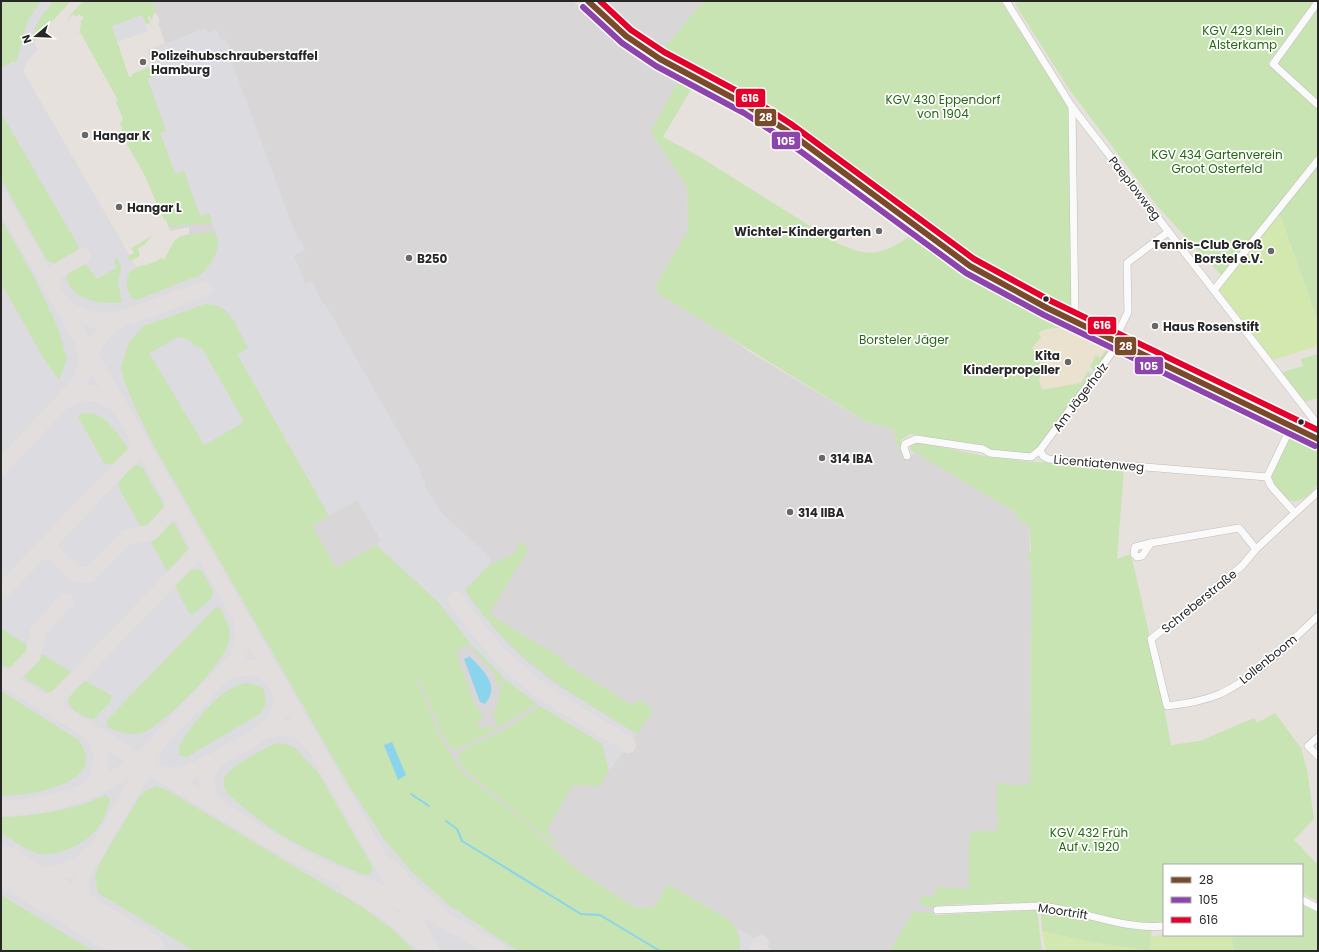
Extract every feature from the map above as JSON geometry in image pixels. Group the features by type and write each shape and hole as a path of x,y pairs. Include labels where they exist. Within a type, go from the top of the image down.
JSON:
{"street":[{"path":"588,1 626,36 660,59 748,106 786,130 970,266 1075,322 1318,439"},
{"name":"Paeplowweg","path":"1008,2 1072,107 1318,426"},
{"path":"1318,2 1273,64 1318,105"},
{"path":"1072,107 1075,322"},
{"path":"1214,290 1318,160"},
{"name":"Am Jägerholz","path":"1040,450 1116,342 1128,312 1127,263 1168,232"},
{"path":"1291,427 1267,476 1271,486 1295,514"},
{"name":"Licentiatenweg","path":"907,456 904,448 905,444 916,439 983,449 990,453 1031,457 1040,450 1043,456 1048,459 1267,476"},
{"name":"Schreberstraße","path":"1167,706 1151,639 1242,566 1256,549 1318,492"},
{"path":"1151,543 1239,528 1256,549"},
{"name":"Lollenboom","path":"1167,706 1191,703 1220,694 1246,680 1268,663 1318,616"},
{"path":"1318,737 1308,746 1318,756"},
{"path":"1303,900 1318,908"},
{"name":"Moortrift","path":"937,910 1039,906 1055,907 1126,925 1150,927 1163,926"}],"shaded area":[{"path":"1,1 71,1 33,41 38,49 26,63 23,71 137,268 157,261 161,258 164,260 176,239 214,256 217,246 216,235 209,213 200,216 184,171 175,175 160,133 166,130 147,78 155,70 148,50 206,28 208,33 217,30 221,40 226,39 229,48 227,49 294,230 299,240 301,239 305,251 294,255 305,284 312,281 323,304 325,304 421,471 419,472 426,483 424,484 440,511 489,557 491,563 465,590 476,606 505,641 531,665 559,686 637,734 609,771 602,744 539,705 505,679 472,646 438,602 376,545 381,541 357,500 329,516 237,354 248,347 226,310 215,304 257,431 256,449 415,702 483,816 696,951 1,951"},
{"path":"152,1 573,1 612,36 642,58 679,79 652,129 653,136 687,186 688,230 656,285 750,352 867,422 893,429 903,456 911,455 918,451 1015,512 1017,518 1029,525 1031,586 1030,785 1008,785 1000,821 998,821 999,831 973,831 969,836 969,889 942,905 933,915 919,951 696,951 483,816 328,575 185,235 189,234 189,227 170,231 120,100 128,80 155,70 148,50 165,43 158,23 160,22"},
{"path":"601,1 704,1 663,49 635,31"},
{"path":"142,15 148,31 118,42 112,26"},
{"name":"Kita Kinderpropeller","path":"1069,328 1107,350 1100,358 1096,355 1081,383 1042,390 1032,348 1040,337 1038,333 1046,329"},
{"path":"736,927 775,951 739,951 740,938"}],"green space":[{"path":"1,1 41,1 28,20 16,63 14,61 1,68"},
{"path":"53,1 71,1 30,45 37,23"},
{"path":"83,1 152,1 157,12 153,14 152,21 149,15 148,17 153,29 150,23 146,24 142,15 112,26 129,77 133,76 132,74 149,67 151,70 155,70 157,75 147,79 166,131 160,133 175,174 184,171 200,216 209,213 212,221 210,223 175,226 170,228 166,220 164,220 144,174 120,132 122,131 122,127 120,125 123,118 116,103 118,100 80,32 76,34 80,31 81,21 84,18 79,14 76,17 73,14 66,24 72,13"},
{"name":"KGV 430 Eppendorf von 1904","path":"704,1 1001,1 1068,107 1073,311 974,259 771,109 663,49"},
{"name":"KGV 434 Gartenverein Groot Osterfeld","path":"1018,1 1314,1 1268,63 1318,110 1318,155 1222,276 1158,207 1069,89 1015,4"},
{"path":"1318,7 1318,102 1277,63"},
{"name":"Borsteler Jäger","path":"679,79 693,86 663,137 700,157 837,243 868,253 884,251 912,235 990,287 1069,327 1046,329 1038,333 1041,337 1032,348 1046,358 1039,379 1042,390 1081,383 1088,371 1092,375 1033,456 995,452 985,446 910,434 901,440 902,452 900,453 893,429 867,422 659,294 656,285 688,230 687,186 653,136 652,129"},
{"path":"1,113 79,247 74,255 65,261 55,263 47,260 1,179"},
{"name":"KGV 434 Gartenverein Groot Osterfeld","path":"1318,164 1318,322 1279,212"},
{"name":"Tennis-Club Groß Borstel e.V.","path":"1279,212 1318,323 1318,346 1273,360 1218,289"},
{"path":"1,219 34,277 58,328 67,359 59,380 44,359 1,283"},
{"path":"213,232 217,237 218,242 215,255 200,275 137,300 131,298 127,282 131,271 161,258 164,260 174,241 181,236"},
{"path":"152,236 144,245 138,248 140,256 129,260 127,257 134,253 131,248"},
{"path":"117,256 121,268 118,283 122,302 105,303 88,300 74,291 69,285 66,277 74,268 86,264 97,279 117,267 114,262"},
{"path":"205,304 214,305 227,313 232,318 248,348 237,354 329,516 312,526 336,568 376,545 438,602 471,644 458,649 457,656 476,707 480,711 483,718 477,720 480,729 490,726 495,728 498,727 493,713 498,705 501,687 505,679 537,704 498,728 454,751 444,738 418,676 416,677 441,739 462,772 525,822 578,871 633,906 642,908 654,907 668,884 729,920 735,927 740,938 739,951 518,951 449,905 411,871 384,839 348,784 155,448 135,407 124,380 121,367 129,342 144,326","holes":["178,337 190,340 193,345 202,348 244,422 204,445 148,351 152,352","384,745 406,775 398,780"]},
{"path":"1079,331 1109,346 1108,351 1095,371 1090,367 1096,355 1100,358 1106,350 1077,333"},
{"path":"1318,354 1318,398 1304,402 1280,373 1303,366 1301,359"},
{"path":"81,414 95,414 106,421 116,431 128,448 125,455 119,461 111,464 104,463 78,417"},
{"path":"1290,436 1318,449 1318,485 1306,497 1297,501 1284,497 1277,489 1271,476"},
{"name":"KGV 432 Früh Auf v. 1920","path":"913,441 989,457 1033,462 1058,462 1124,468 1117,559 1131,554 1155,660 1171,745 1200,741 1254,718 1257,723 1275,713 1301,748 1307,770 1314,819 1294,840 1318,865 1318,901 1303,894 1303,864 1163,864 1163,924 1152,925 1150,951 1096,943 1042,931 1040,902 942,905 939,908 921,905 919,903 922,897 927,895 931,898 938,887 969,889 969,836 973,831 998,831 997,821 1000,821 1000,818 997,816 997,787 1000,783 1006,783 1008,785 1030,785 1031,565 1028,556 1031,551 1029,525 1017,518 1015,512 922,457 919,451 916,453 911,451 910,444"},
{"path":"138,465 143,468 165,508 147,529 139,524 119,488 121,476 131,467"},
{"path":"172,522 175,524 188,549 171,571 168,572 151,543 166,524"},
{"path":"521,541 526,544 524,547 528,550 489,614 563,659 562,662 634,706 638,699 649,706 652,712 637,734 564,688 542,672 502,636 483,615 465,590 491,563 493,564 515,553"},
{"path":"196,569 202,571 213,592 211,599 193,614 189,613 175,584 190,571"},
{"path":"219,607 229,628 229,641 217,664 192,693 164,719 142,733 124,733 107,726 107,720 215,608"},
{"path":"1,628 31,648 15,667 11,669 1,664"},
{"path":"474,647 502,676 498,688 493,671 471,648"},
{"path":"42,654 73,673 52,693 47,692 23,677 24,672"},
{"path":"83,680 111,695 111,701 94,719 79,714 68,702 69,698"},
{"path":"247,683 259,686 264,690 266,703 260,714 187,757 179,755 179,747 181,742 209,706 227,691"},
{"path":"1,691 77,739 86,754 85,766 77,776 63,784 47,790 1,796"},
{"path":"540,706 602,744 609,771 599,786 573,785 547,829 557,847 464,769 458,760 459,754 470,745 501,732"},
{"path":"276,743 287,744 295,748 319,774 372,866 371,873 364,875 284,837 255,817 226,791 224,787 224,779 232,769 263,749"},
{"path":"156,786 167,790 365,909 393,930 415,951 194,951 98,893 95,876 99,864 140,796 145,791"},
{"path":"106,795 110,799 108,809 99,826 86,839 69,849 51,854 39,854 27,849 1,833 1,817 42,814 80,805"},
{"path":"1,895 93,951 1,951"},
{"path":"1303,904 1318,911 1318,951 1234,951 1231,936 1303,936"},
{"path":"1037,910 1042,951 890,951 913,912 935,912 933,915"},
{"path":"1042,931 1096,943 1149,951 1046,951"},
{"path":"1163,934 1163,936 1231,936 1234,951 1150,951 1151,937"}],"water":[{"path":"468,655 484,671 491,684 490,697 485,704 480,702 464,659 469,657"},
{"path":"392,742 406,775 398,780 384,745"}],"waterway":[{"path":"411,794 429,806"},
{"path":"446,821 457,829 462,841 581,914 600,915 660,951"}],"taxiway":[{"path":"1,199 432,951"},
{"path":"51,287 51,281 57,272 84,256"},
{"path":"63,305 74,313 85,318 96,320 118,319 205,289"},
{"path":"88,361 90,354 100,337 121,320"},
{"path":"1,467 79,384 86,365 84,347"},
{"path":"67,400 80,394 87,393 106,397 117,405"},
{"path":"1,592 133,455 138,447 137,437"},
{"path":"39,553 45,550 51,551 77,575 89,575 127,537 152,532 172,510 172,498"},
{"path":"41,701 50,702 58,697 195,554 197,548 196,540"},
{"path":"456,599 473,624 514,669 560,703 628,745"},
{"path":"1,677 14,675 33,656 38,631 66,601"},
{"path":"1,809 38,805 74,796 92,789 125,772 140,761 237,659 243,639 242,622"},
{"path":"162,774 178,776 189,773 259,734 274,721 280,708 281,696 278,685 270,676 260,670 248,668 236,669 223,675"},
{"path":"1,677 290,852 327,871 433,914 499,951"},
{"path":"263,731 276,728 288,728 300,732 310,740"},
{"path":"85,791 92,785 96,778 100,770 101,762 95,738 89,731"},
{"path":"97,922 88,912 81,895 82,875 152,757"},
{"path":"217,807 210,796 207,783 210,770 218,759"},
{"path":"12,870 32,875 53,874 72,868 90,855"},
{"path":"391,867 410,888 436,910"},
{"path":"350,889 386,912 421,942"},
{"path":"756,951 761,943"}],"runway":[{"path":"1,864 145,951"}],"transit line":[{"name":"28","path":"588,1 626,36 660,59 748,106 786,130 970,266 1047,308 1318,439"},
{"name":"616","path":"600,1 631,30 664,52 752,99 791,124 974,259 1051,301 1318,430"},
{"name":"105","path":"583,7 622,43 656,66 744,113 781,137 966,273 1044,315 1315,446"}],"place":[{"name":"Polizeihubschrauberstaffel Hamburg","path":"143,62"},
{"name":"Hangar K","path":"85,135"},
{"name":"Hangar L","path":"119,207"},
{"name":"Wichtel-Kindergarten","path":"879,231"},
{"name":"Tennis-Club Groß Borstel e.V.","path":"1271,251"},
{"name":"B250","path":"409,258"},
{"name":"Haus Rosenstift","path":"1155,326"},
{"name":"Kita Kinderpropeller","path":"1068,362"},
{"name":"314 IBA","path":"822,458"},
{"name":"314 IIBA","path":"790,512"}],"park label":[{"name":"KGV 429 Klein Alsterkamp","path":"1243,37"}]}
